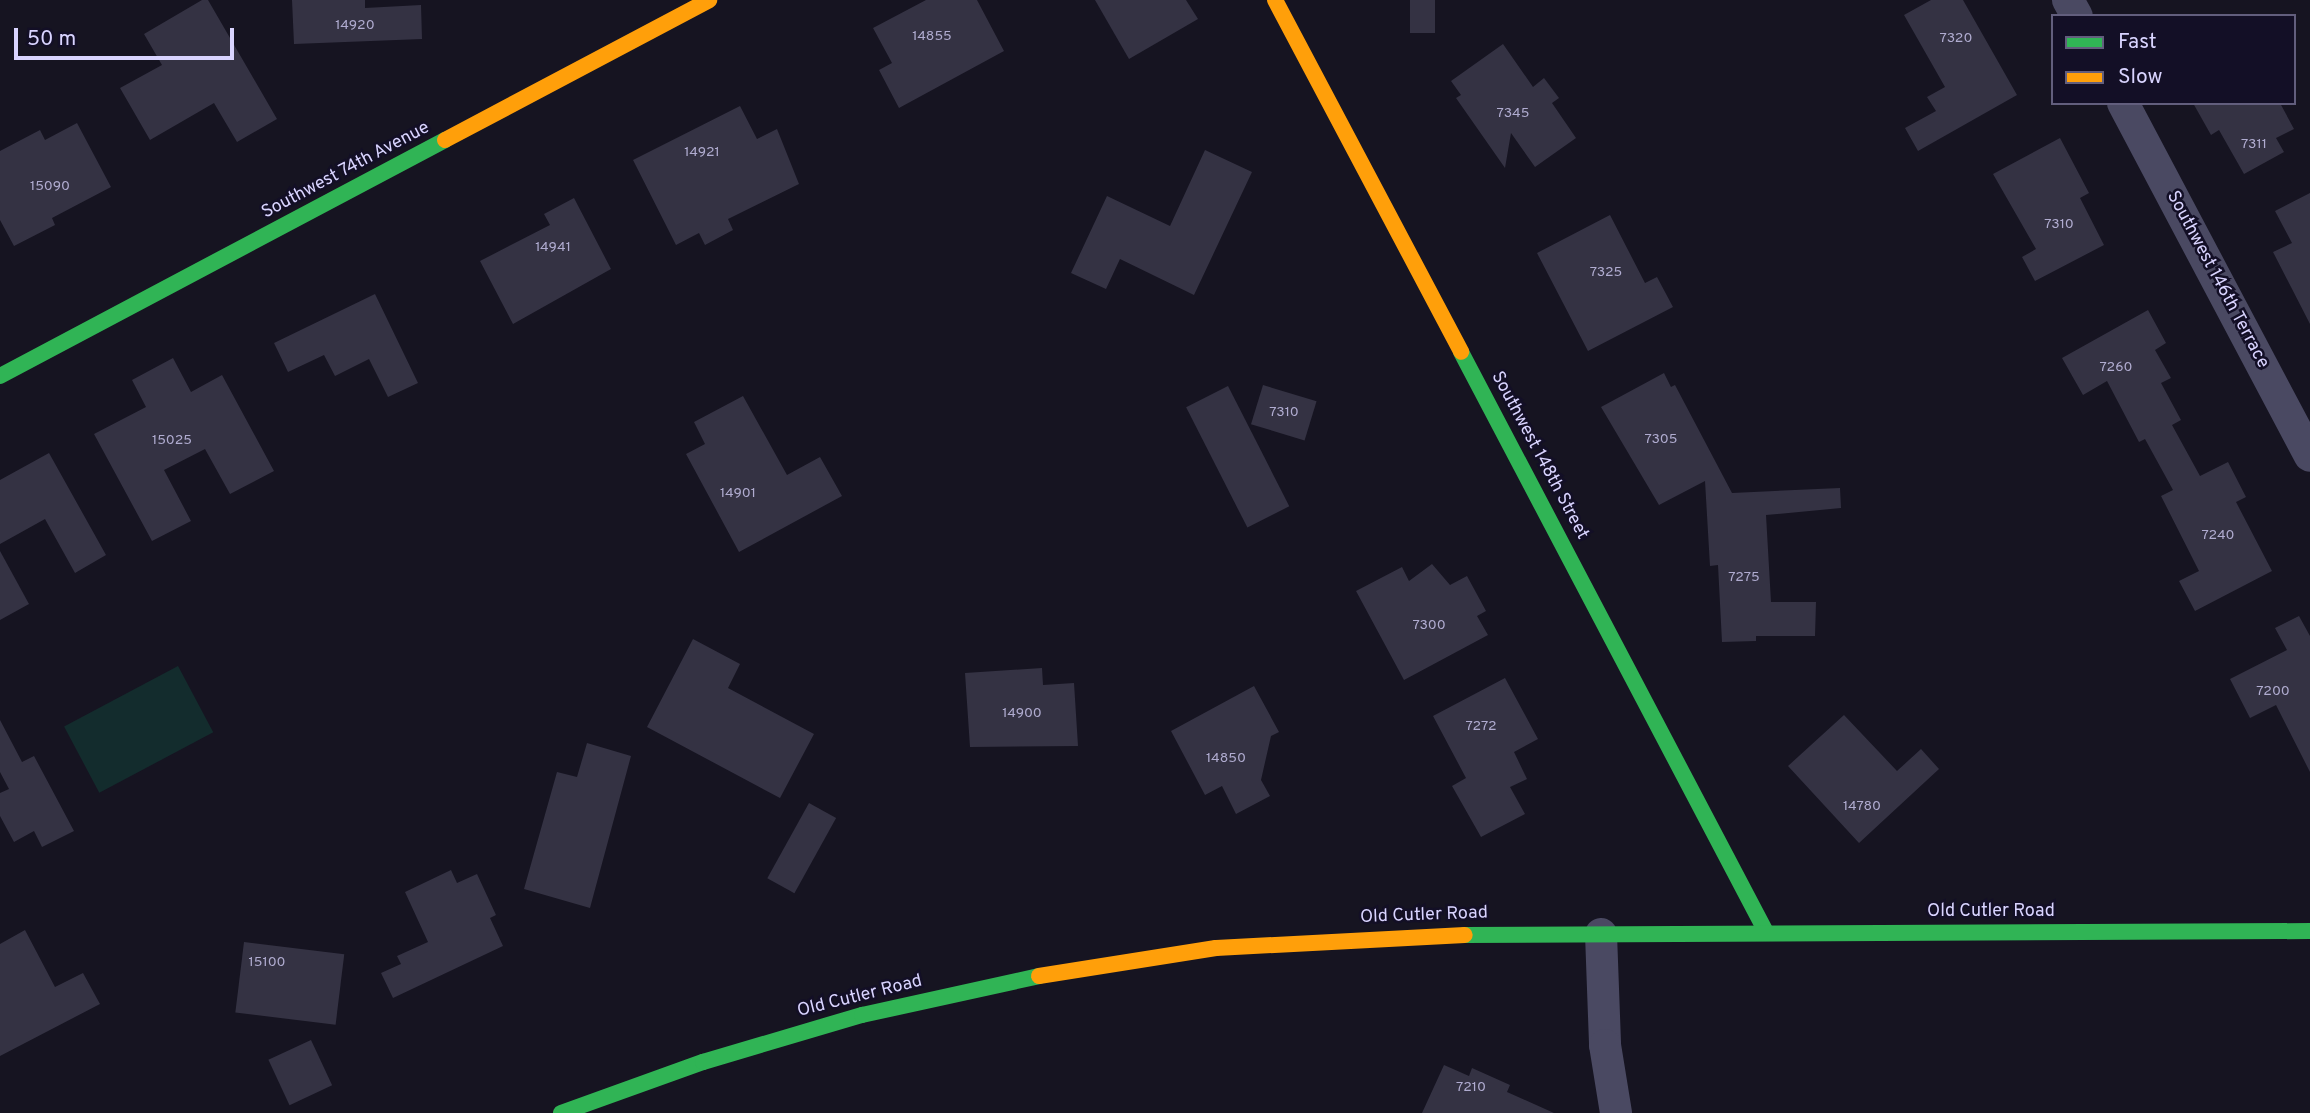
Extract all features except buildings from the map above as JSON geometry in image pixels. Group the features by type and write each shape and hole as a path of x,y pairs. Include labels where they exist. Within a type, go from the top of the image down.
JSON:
{"street":[{"name":"Southwest 74th Avenue","path":"0,376 709,0"},
{"name":"Southwest 148th Street","path":"1275,0 1766,932"},
{"name":"Southwest 146th Terrace","path":"2124,105 2310,456"},
{"name":"Old Cutler Road","path":"561,1113 822,1026 1104,964 1288,941 1457,933 2310,931"},
{"path":"1601,934 1606,1056 1616,1113"}],"green space":[{"path":"178,666 213,732 99,793 64,727"}],"traffic: fast":[{"path":"0,376 445,140"},
{"path":"1461,352 1766,932"},
{"path":"1465,935 2310,931"},
{"path":"561,1113 703,1062 862,1015 1039,976"}],"traffic: slow":[{"path":"445,140 709,0"},
{"path":"1275,0 1461,352"},
{"path":"1039,976 1216,948 1465,935"}]}
